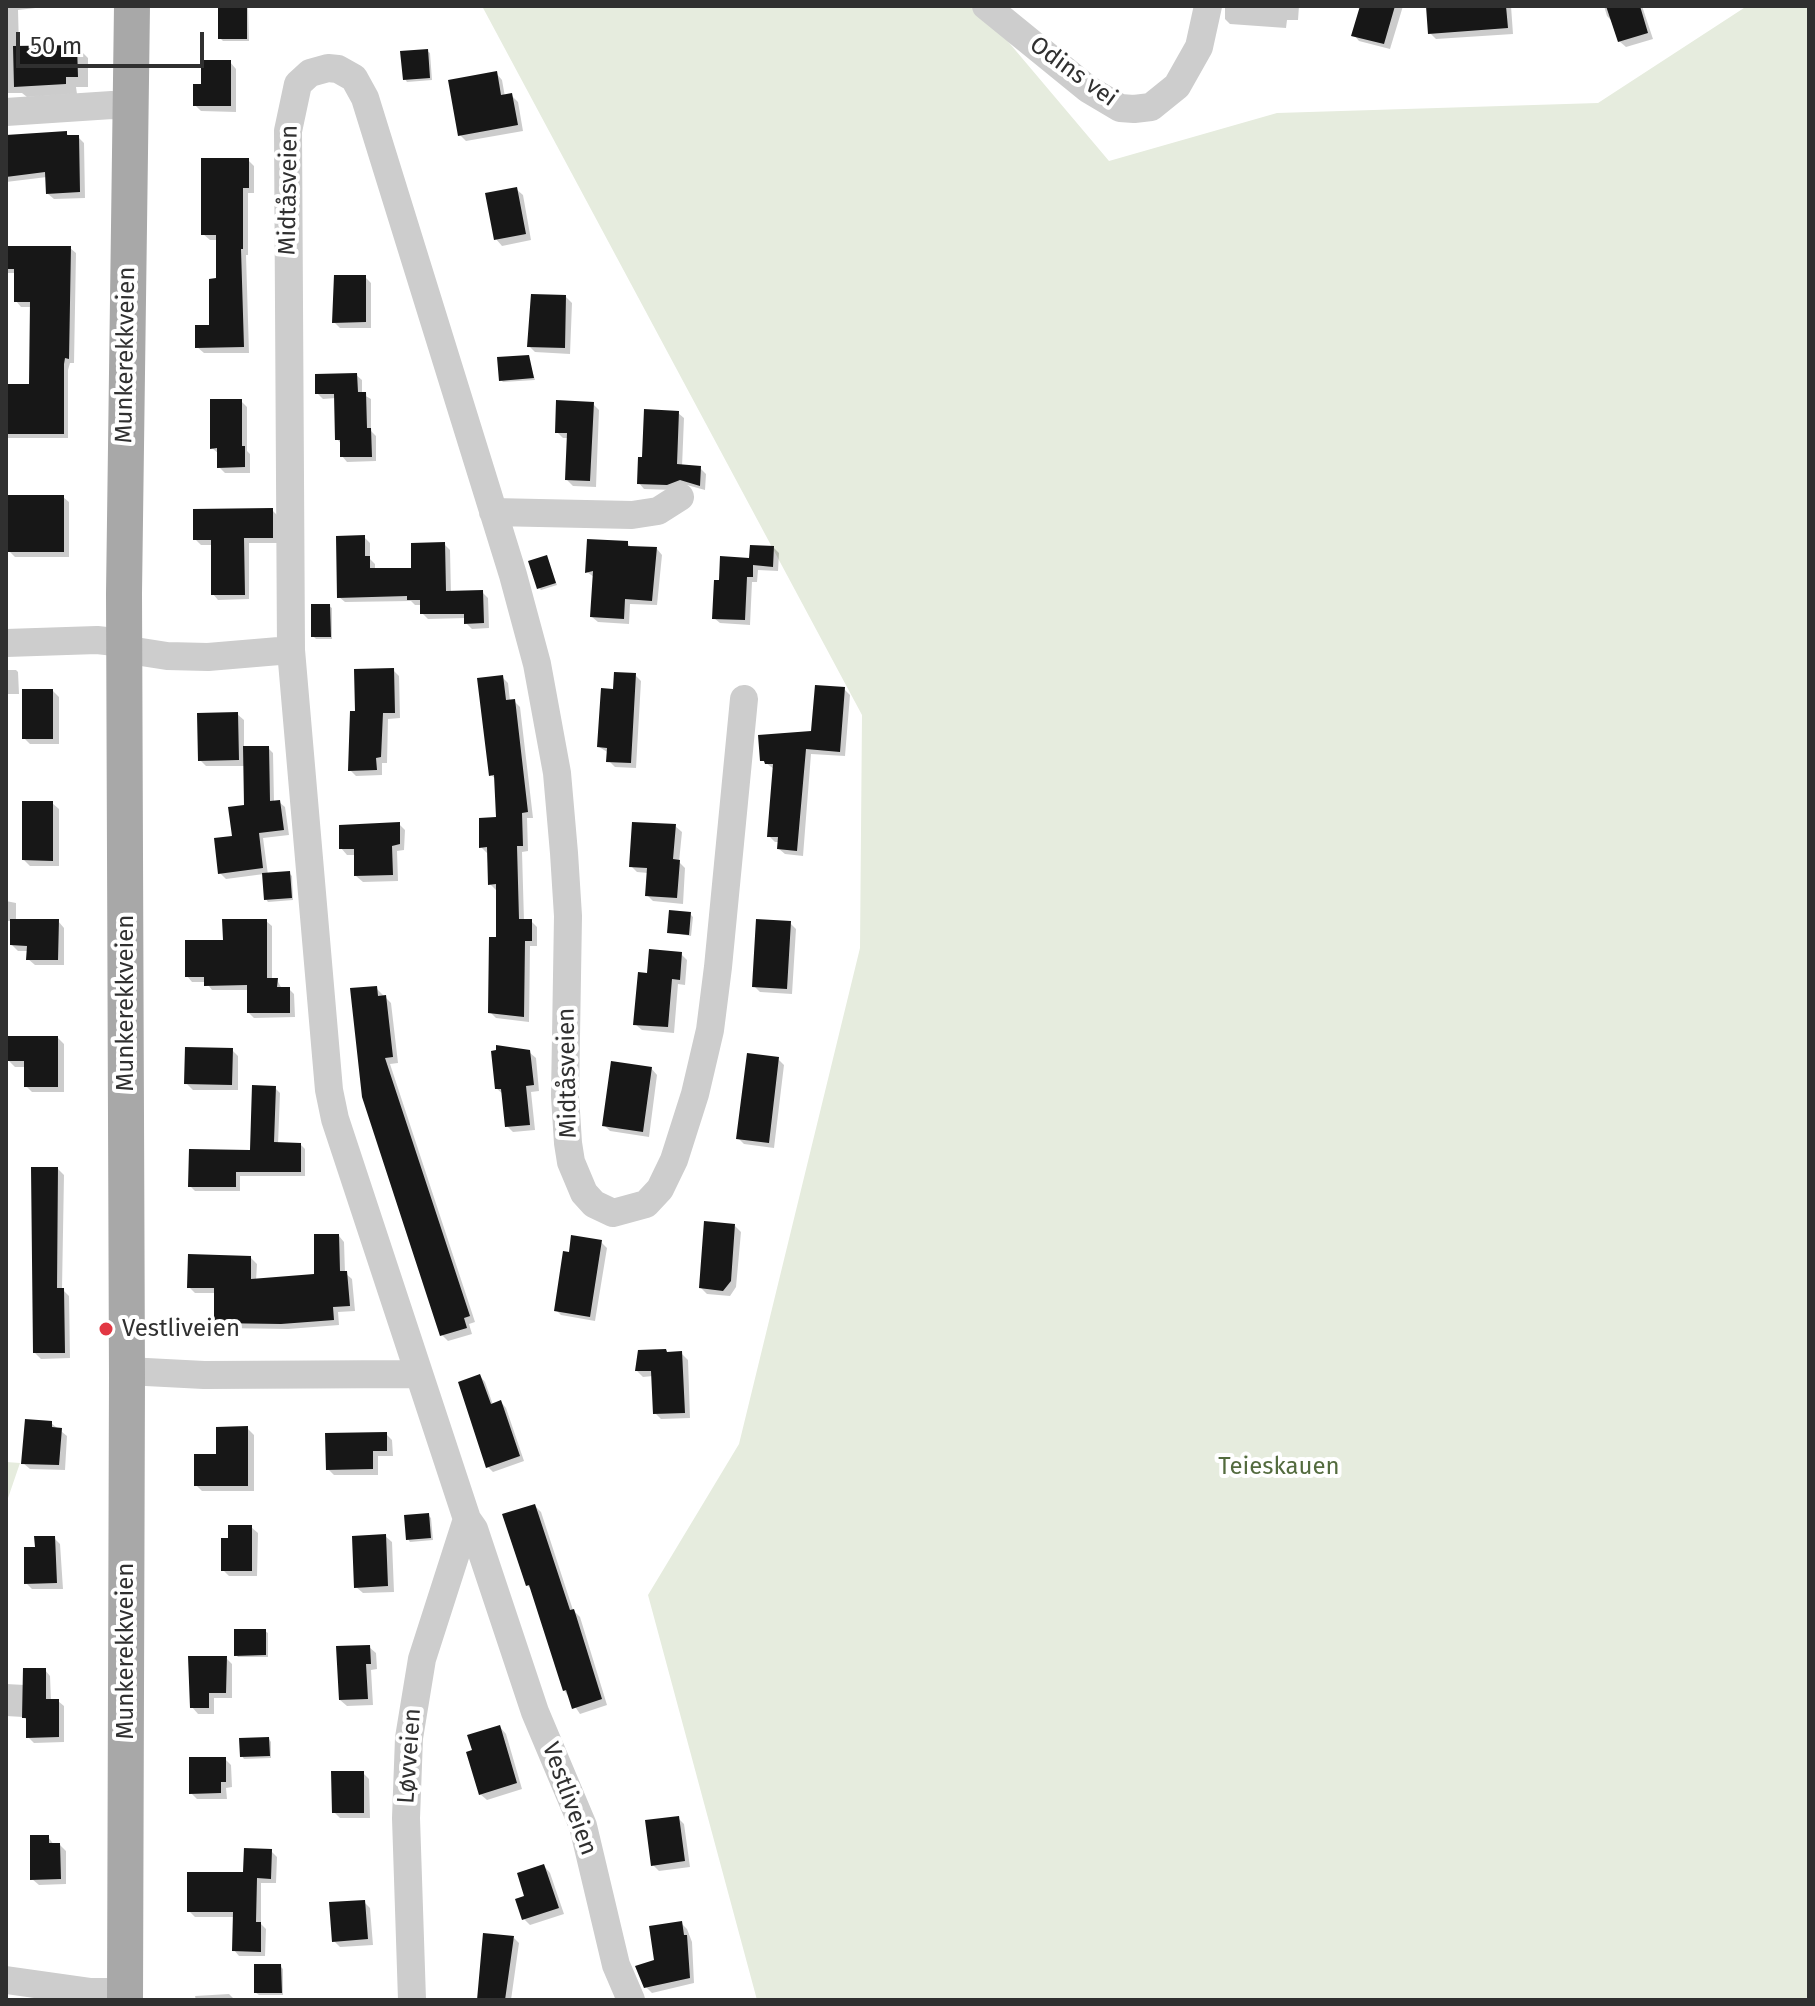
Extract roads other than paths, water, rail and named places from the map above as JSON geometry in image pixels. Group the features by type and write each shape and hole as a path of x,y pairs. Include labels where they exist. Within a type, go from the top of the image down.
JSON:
{"main road":[{"name":"Munkerekkveien","path":"125,1996 125,412 132,6"}],"street":[{"name":"Odins vei","path":"986,6 1088,89 1120,108 1151,107 1177,86 1199,47 1208,8"},
{"name":"Midtåsveien","path":"291,650 289,117 298,84 318,69 338,69 354,78 365,98 537,664 557,773 568,916 565,1096 571,1162 584,1193 594,1204 613,1213 646,1204 660,1189 674,1160 695,1094 710,1030 718,967 744,699"},
{"path":"6,112 112,105 131,108"},
{"path":"493,512 632,515 658,511 680,497"},
{"path":"6,643 97,640 135,651 194,657 291,650"},
{"name":"Vestliveien","path":"291,650 329,1090 348,1165 467,1519 474,1529 535,1712 583,1826 612,1950 631,2000"},
{"path":"127,1371 204,1375 417,1374"},
{"name":"Løvveien","path":"412,2000 406,1818 409,1738 422,1659 467,1519"},
{"path":"6,1980 125,1996"}],"place":[{"name":"Vestliveien","path":"106,1329"}],"park label":[{"name":"Teieskauen","path":"1279,1467"}]}
